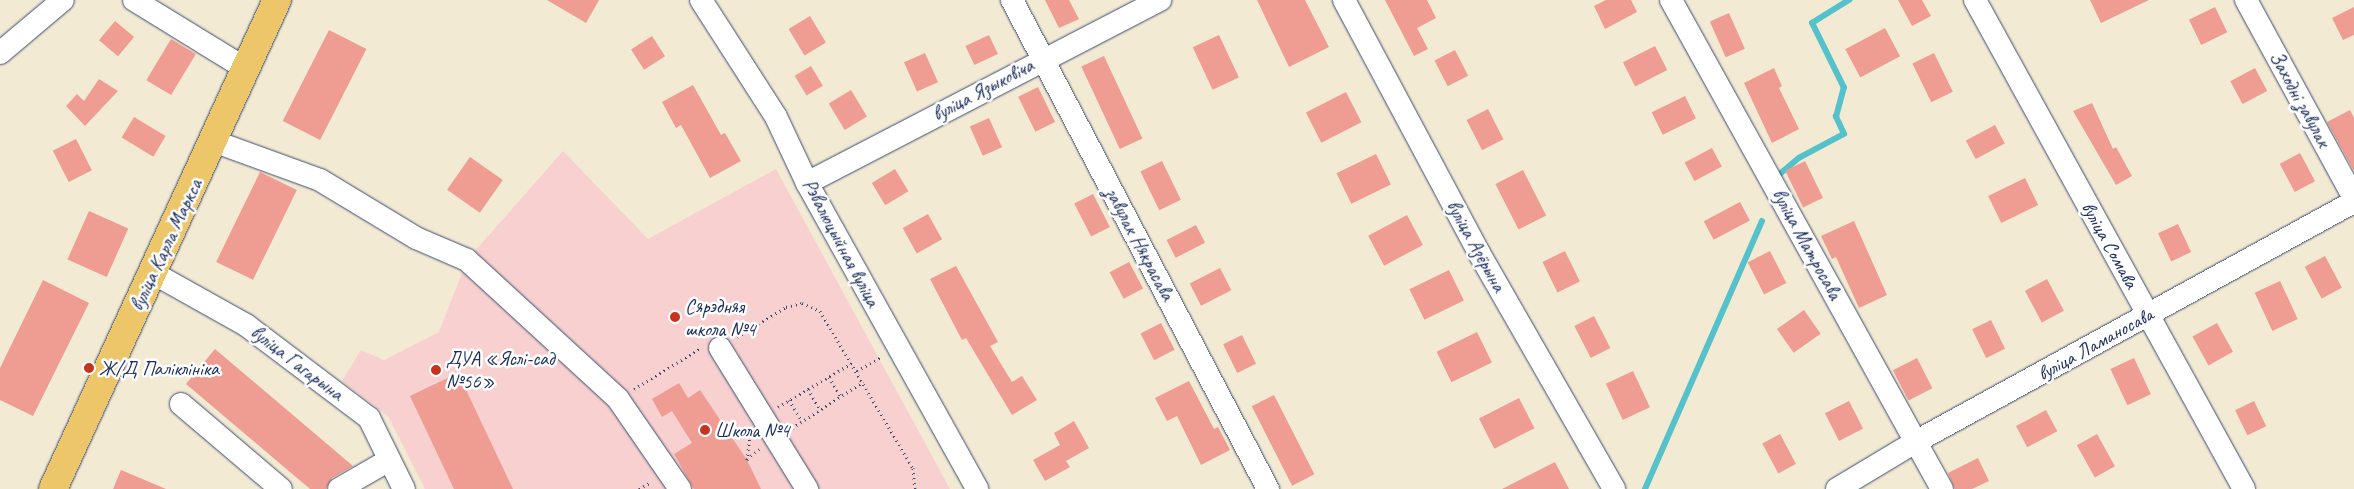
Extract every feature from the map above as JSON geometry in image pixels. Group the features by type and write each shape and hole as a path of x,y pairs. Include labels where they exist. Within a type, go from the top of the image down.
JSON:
{"main road":[{"name":"вуліца Карла Маркса","path":"53,489 277,0"}],"street":[{"path":"0,53 63,0"},
{"path":"134,0 246,69"},
{"name":"Рэвалюцыйная вуліца","path":"701,0 776,117 807,183 977,489"},
{"name":"завулак Някрасава","path":"1012,0 1268,489"},
{"name":"вуліца Языковіча","path":"807,183 1160,0"},
{"name":"вуліца Азёрына","path":"1344,0 1479,253 1614,489"},
{"name":"вуліца Матросава","path":"1671,0 1918,441 1942,489"},
{"name":"вуліца Сомава","path":"1975,0 2244,489"},
{"name":"Заходні завулак","path":"2246,0 2354,198"},
{"path":"213,141 320,180 416,238 467,260 618,399 680,489"},
{"name":"вуліца Ламаносава","path":"1837,489 1918,441 2354,202"},
{"name":"вуліца Гагарына","path":"153,273 246,325 369,418 404,489"},
{"path":"715,350 762,416 807,489"},
{"path":"181,404 280,489"},
{"path":"339,489 389,460"}],"path":[{"path":"618,399 705,346 715,350 786,307 802,303 820,311 857,371 913,468 915,489"},
{"path":"857,371 884,356"},
{"path":"852,363 751,423 746,460 776,438 863,382"},
{"path":"829,377 840,397"},
{"path":"808,389 820,410"},
{"path":"789,400 802,421"}],"shaded area":[{"name":"Сярэдняя школа №4","path":"563,151 648,239 776,169 950,489 425,489 388,416 342,381 361,350 384,360 439,332 467,260"}],"building":[{"path":"547,0 599,0 586,23"},
{"path":"1045,0 1069,0 1079,19 1059,28"},
{"path":"1257,0 1305,0 1329,47 1289,67"},
{"path":"1385,0 1427,0 1436,18 1417,28 1428,49 1414,56"},
{"path":"1606,0 1631,0 1637,12 1605,29 1594,6"},
{"path":"1898,0 1922,0 1931,16 1912,26"},
{"path":"2090,0 2149,0 2101,23"},
{"path":"2215,7 2227,32 2201,45 2189,20"},
{"path":"2354,7 2354,35 2343,40 2332,18"},
{"path":"1729,13 1745,49 1726,57 1710,22"},
{"path":"810,16 826,43 805,55 789,29"},
{"path":"115,21 134,37 118,56 99,40"},
{"path":"1885,28 1900,56 1860,77 1845,49"},
{"path":"329,30 366,49 320,140 283,121"},
{"path":"989,35 998,54 974,65 965,46"},
{"path":"1219,35 1239,78 1213,90 1193,47"},
{"path":"652,36 665,56 644,70 631,50"},
{"path":"171,39 196,54 171,95 146,80"},
{"path":"1655,46 1667,70 1635,86 1623,62"},
{"path":"1455,50 1468,76 1448,86 1435,60"},
{"path":"925,53 938,82 917,92 904,62"},
{"path":"1934,53 1953,92 1931,102 1912,64"},
{"path":"1104,56 1142,138 1120,149 1081,67"},
{"path":"811,66 823,86 807,96 795,76"},
{"path":"1774,68 1782,86 1779,88 1799,129 1772,143 1744,83"},
{"path":"2255,68 2267,91 2242,104 2230,81"},
{"path":"99,79 118,91 85,126 66,106 77,94 84,101"},
{"path":"693,85 721,135 725,133 741,161 710,178 681,125 676,128 662,102"},
{"path":"1038,87 1055,122 1035,132 1018,97"},
{"path":"851,90 867,117 845,130 829,103"},
{"path":"1346,92 1361,122 1321,143 1306,112"},
{"path":"1685,96 1696,118 1663,135 1652,112"},
{"path":"2092,103 2113,149 2116,147 2132,176 2116,185 2073,111"},
{"path":"1488,109 1503,139 1482,150 1467,120"},
{"path":"2350,110 2354,118 2354,171 2327,122"},
{"path":"134,117 166,136 153,157 122,138"},
{"path":"989,118 1002,147 983,156 970,127"},
{"path":"1995,125 2005,144 1976,159 1966,140"},
{"path":"76,139 92,170 69,182 53,151"},
{"path":"1712,148 1722,167 1694,181 1685,163"},
{"path":"2300,153 2315,181 2295,192 2280,164"},
{"path":"1376,154 1391,185 1351,204 1336,173"},
{"path":"470,157 503,180 480,213 447,190"},
{"path":"1162,161 1181,200 1159,210 1140,172"},
{"path":"1805,161 1823,198 1803,207 1785,171"},
{"path":"895,169 908,191 885,205 872,183"},
{"path":"1523,170 1546,215 1519,230 1495,184"},
{"path":"260,172 297,190 253,280 216,262"},
{"path":"2025,178 2038,205 2001,223 1988,196"},
{"path":"1093,194 1110,227 1091,237 1074,204"},
{"path":"1740,202 1750,221 1714,240 1704,221"},
{"path":"89,211 128,228 107,277 67,259"},
{"path":"928,214 942,239 917,253 903,228"},
{"path":"1407,215 1423,245 1384,266 1368,236"},
{"path":"1854,221 1887,295 1859,308 1836,257 1832,259 1821,236"},
{"path":"2178,224 2191,252 2171,261 2158,233"},
{"path":"1196,225 1205,243 1176,258 1167,240"},
{"path":"1565,251 1580,282 1557,293 1543,262"},
{"path":"1770,251 1786,283 1764,294 1748,262"},
{"path":"2325,256 2342,288 2322,299 2305,267"},
{"path":"1129,262 1143,288 1124,299 1110,272"},
{"path":"956,266 998,342 990,346 1012,382 1022,376 1037,400 1012,415 966,338 962,340 930,279"},
{"path":"1220,268 1231,290 1201,306 1190,283"},
{"path":"1449,270 1464,301 1424,320 1409,289"},
{"path":"2047,279 2064,311 2042,323 2025,291"},
{"path":"43,280 89,303 33,416 0,400 0,368"},
{"path":"2280,281 2298,319 2272,331 2255,293"},
{"path":"1804,310 1821,334 1794,353 1777,329"},
{"path":"1594,316 1610,348 1591,358 1574,326"},
{"path":"1991,320 2005,349 1986,358 1972,329"},
{"path":"1161,323 1175,350 1154,360 1141,333"},
{"path":"2217,323 2233,352 2209,365 2193,337"},
{"path":"1477,332 1492,363 1451,382 1437,352"},
{"path":"1242,335 1256,364 1237,373 1223,344"},
{"path":"215,349 353,466 332,478 326,489 310,489 186,384"},
{"path":"1917,358 1932,388 1908,401 1893,370"},
{"path":"2134,358 2151,394 2127,405 2110,369"},
{"path":"1633,371 1650,407 1623,420 1606,384"},
{"name":"ДУА «Яслі-сад №56»","path":"458,373 513,489 454,489 410,396"},
{"path":"1189,381 1214,429 1218,427 1230,450 1201,465 1177,416 1167,421 1155,398"},
{"name":"Школа №4","path":"679,383 688,398 700,390 747,460 761,489 694,489 674,454 692,443 672,411 662,417 652,399"},
{"path":"1274,395 1314,474 1292,486 1252,406"},
{"path":"1519,398 1534,428 1494,449 1479,418"},
{"path":"1849,401 1863,429 1839,441 1825,413"},
{"path":"2254,401 2266,426 2247,435 2235,410"},
{"path":"2046,410 2057,431 2027,447 2016,426"},
{"path":"1074,421 1089,448 1066,461 1070,467 1045,481 1033,460 1060,445 1054,433"},
{"path":"1780,434 1796,464 1778,473 1762,443"},
{"path":"2097,434 2115,466 2095,478 2077,445"},
{"path":"1978,458 1989,481 1972,489 1955,489 1948,473"},
{"path":"1555,462 1569,489 1502,489"},
{"path":"121,470 166,489 113,489"}],"waterway":[{"path":"1775,178 1799,158 1844,134 1836,117 1844,88 1812,23 1849,0"},
{"path":"1645,489 1762,221"}],"place":[{"name":"Сярэдняя школа №4","path":"675,317"},
{"name":"Ж/Д Паліклініка","path":"89,368"},
{"name":"ДУА «Яслі-сад №56»","path":"436,370"},
{"name":"Школа №4","path":"705,430"}]}
